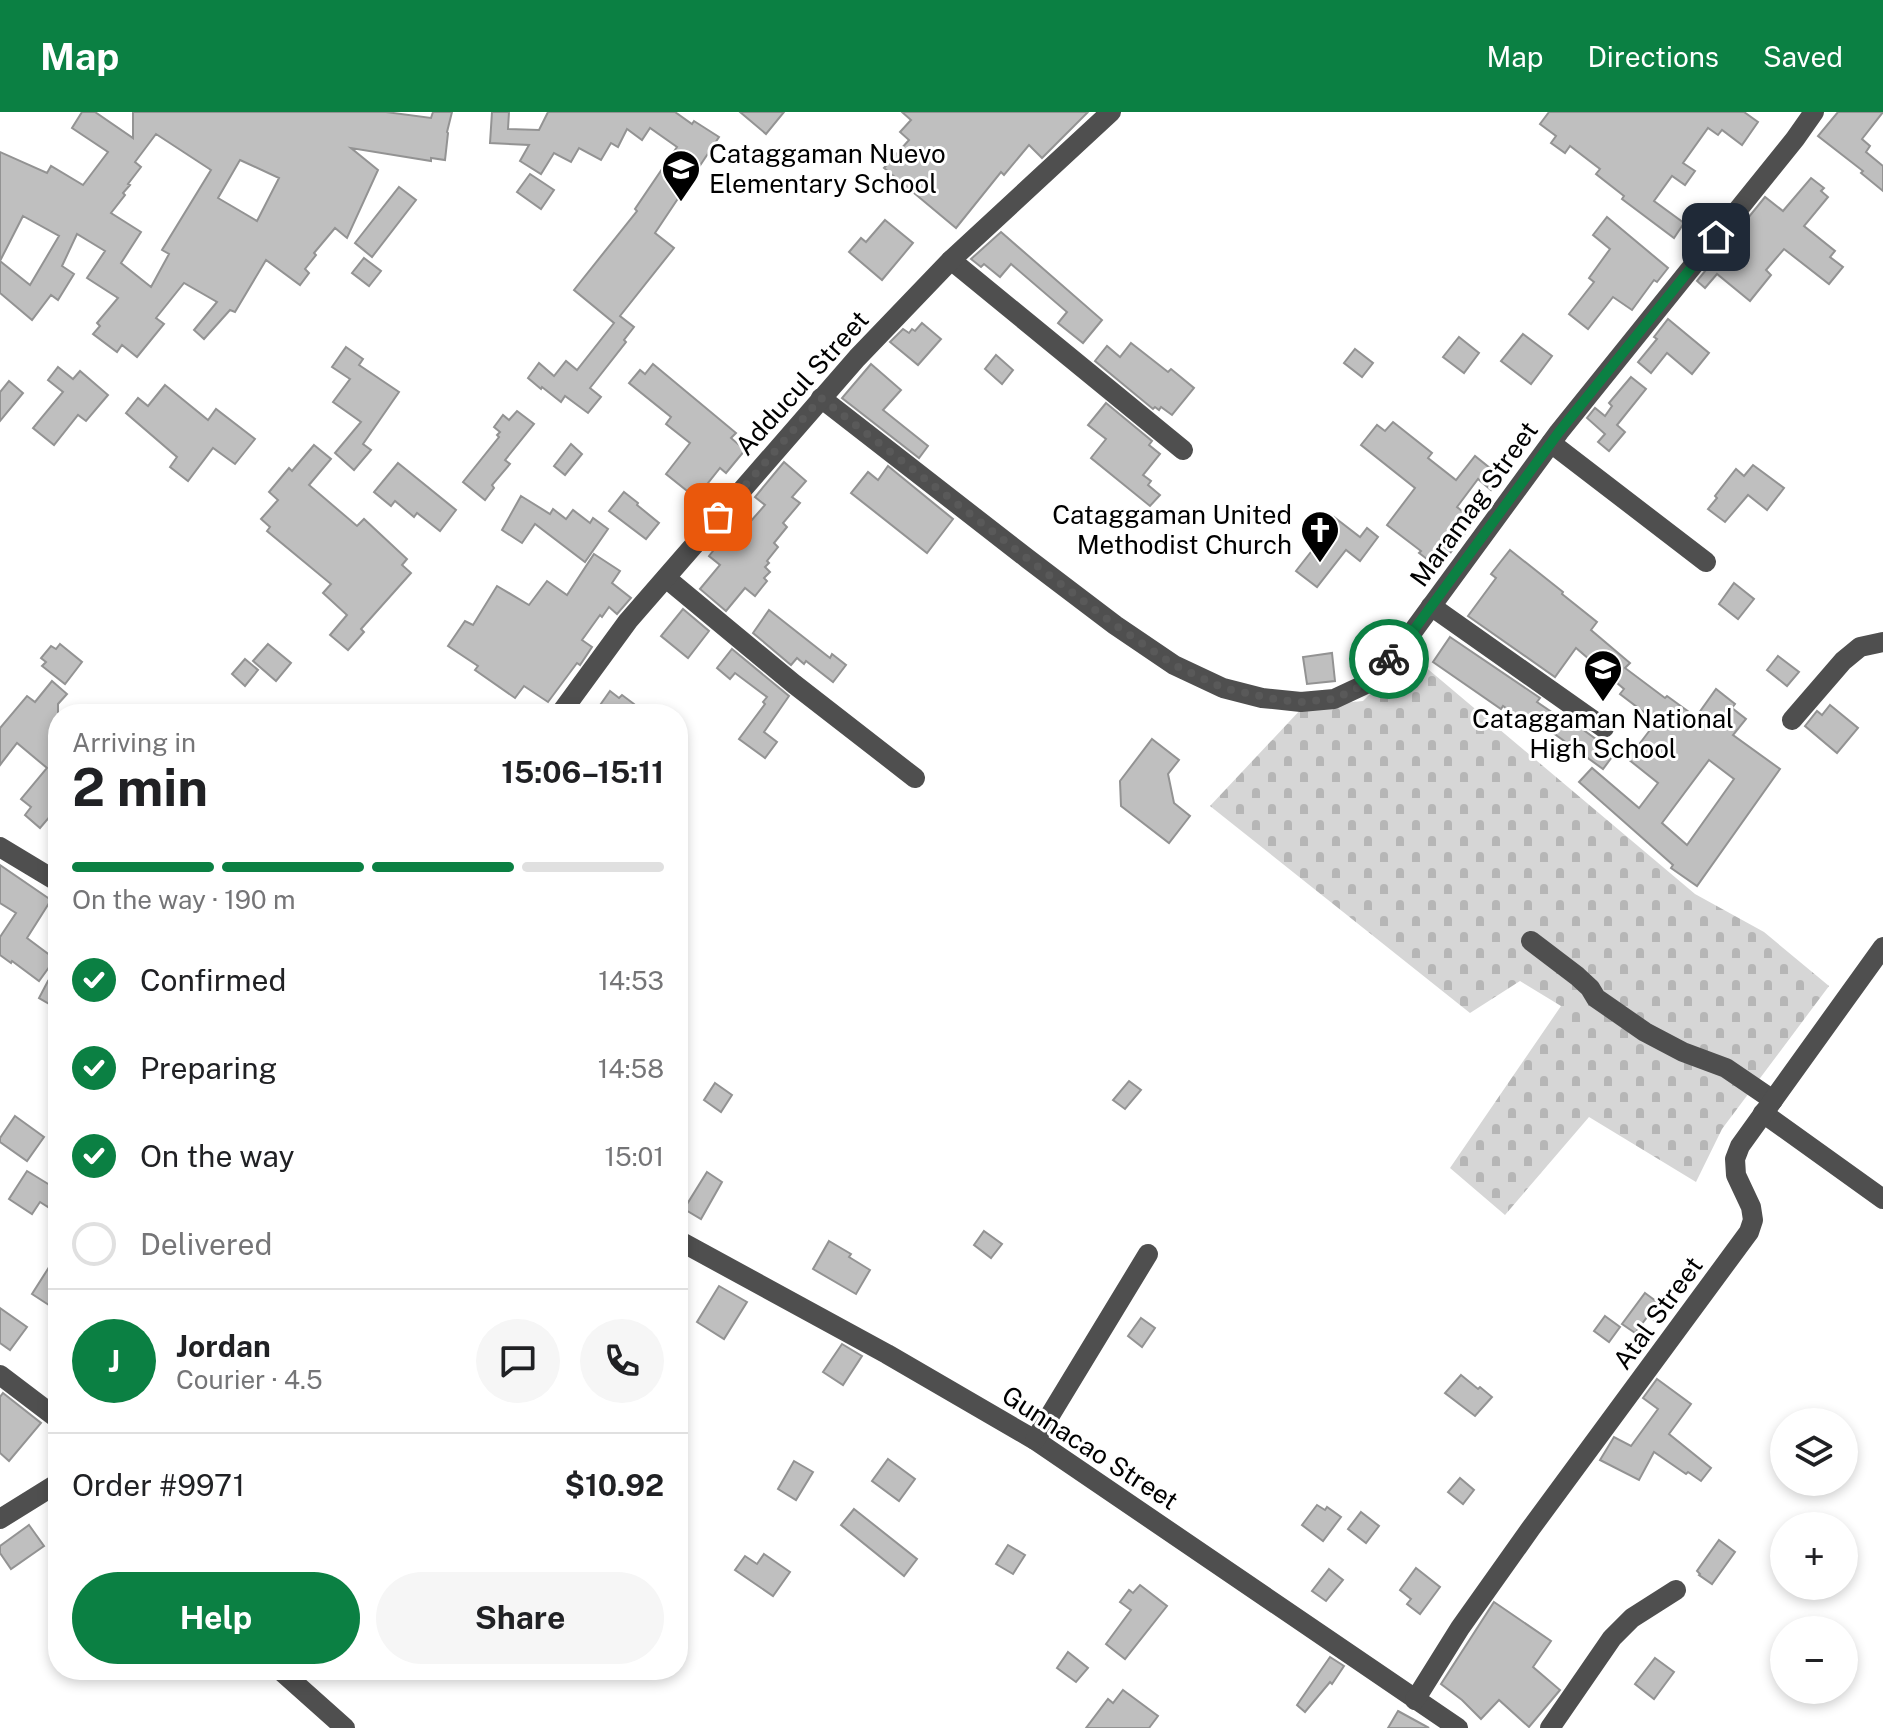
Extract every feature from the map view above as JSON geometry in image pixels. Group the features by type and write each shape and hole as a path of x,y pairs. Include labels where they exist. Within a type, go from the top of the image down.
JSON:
{"street":[{"name":"Adducul Street","path":"567,704 628,621 857,358 951,260 1111,112"},
{"name":"Maramag Street","path":"821,398 1115,625 1174,665 1223,688 1262,698 1301,702 1334,699 1364,685 1408,638 1551,443 1814,112"},
{"path":"951,260 1183,450"},
{"path":"1551,443 1706,562"},
{"path":"666,578 794,684 915,778"},
{"path":"1431,606 1604,728"},
{"path":"1792,720 1843,661 1860,647 1883,642"},
{"path":"1,850 48,876"},
{"path":"1531,941 1577,976 1596,998 1645,1032 1683,1052 1726,1068 1883,1199"},
{"name":"Atal Street","path":"1415,1700 1460,1628 1531,1528 1749,1232 1753,1220 1751,1207 1736,1175 1735,1159 1740,1146 1883,947"},
{"name":"Gunnacao Street","path":"688,1245 887,1354 1035,1440 1458,1728"},
{"path":"1035,1440 1148,1254"},
{"path":"0,1375 48,1411"},
{"path":"0,1519 48,1489"},
{"path":"1550,1728 1612,1638 1632,1618 1676,1590"},
{"path":"291,1680 345,1728"}],"green space":[{"path":"1410,654 1695,894 1764,932 1829,986 1722,1129 1696,1182 1589,1117 1505,1215 1450,1168 1561,1006 1520,981 1470,1013 1210,806 1303,707 1363,701"}],"building":[{"path":"82,112 95,112 133,138 133,112 386,112 431,118 433,112 452,112 445,160 431,158 431,161 351,148 378,170 347,238 335,228 314,253 316,255 305,269 309,273 300,285 266,260 235,312 230,310 204,339 194,330 217,302 184,283 156,318 164,324 137,357 122,345 117,352 93,334 100,326 97,323 118,298 87,278 105,251 77,234 62,266 74,274 58,300 51,295 32,320 0,293 0,261 0,152 47,173 51,166 83,185 108,152 72,128","holes":["156,134 211,170 162,250 169,254 151,287 121,263 141,232 111,213 141,167 135,162","240,160 279,178 257,221 218,198","23,216 59,236 30,285 0,261"]},
{"path":"492,112 509,112 508,129 539,130 548,112 675,112 719,137 655,233 674,248 620,316 634,327 590,388 601,397 588,413 565,396 561,402 528,378 539,363 554,376 566,361 577,370 614,323 574,290 637,211 635,209 677,147 650,128 642,140 627,129 618,147 611,143 601,160 579,148 571,162 554,153 541,174 520,161 529,145 490,143"},
{"path":"740,112 784,112 766,134"},
{"path":"902,112 1088,112 1042,158 1029,145 1004,175 1001,172 956,228 884,168 909,140 900,132 911,120"},
{"path":"1549,112 1744,112 1758,122 1742,145 1722,130 1718,135 1708,128 1683,163 1695,171 1685,185 1672,176 1654,201 1684,223 1674,238 1622,199 1624,196 1596,174 1600,169 1570,146 1565,153 1551,143 1556,136 1540,124"},
{"path":"1838,112 1883,112 1862,139 1870,146 1866,152 1883,166 1883,191 1818,136"},
{"path":"530,174 554,190 541,209 517,192"},
{"path":"1811,178 1824,188 1821,191 1828,197 1804,226 1835,251 1830,257 1843,267 1829,284 1784,249 1766,270 1771,275 1750,301 1717,274 1705,288 1697,281 1765,197 1783,211"},
{"path":"399,187 416,200 372,257 355,243"},
{"path":"1607,217 1668,268 1657,282 1654,280 1632,310 1613,297 1588,329 1569,314 1594,282 1589,278 1610,249 1593,235"},
{"path":"885,220 913,243 882,280 849,252 861,238 866,242"},
{"path":"1001,232 1102,320 1083,343 1058,323 1067,312 1011,264 1000,277 984,264 981,267 971,259"},
{"path":"364,258 381,271 369,286 352,273"},
{"path":"1668,319 1709,353 1692,374 1667,353 1651,373 1638,362 1657,339 1654,337"},
{"path":"922,323 941,339 918,365 890,342 903,329 909,333"},
{"path":"1523,334 1552,356 1531,384 1501,361"},
{"path":"1459,337 1479,353 1464,373 1443,357"},
{"path":"1131,343 1194,388 1172,415 1161,407 1159,410 1153,409 1095,361 1107,346 1120,357"},
{"path":"346,347 363,359 359,365 399,392 363,444 371,450 354,470 335,453 361,422 333,402 350,379 332,367"},
{"path":"1355,349 1373,363 1362,377 1344,363"},
{"path":"996,355 1013,370 1002,384 985,369"},
{"path":"653,364 736,433 731,438 745,450 726,473 720,468 696,498 666,474 690,443 666,424 671,417 629,383 640,370 645,374"},
{"path":"871,364 901,390 883,410 928,446 919,458 842,398"},
{"path":"58,367 73,379 80,371 108,395 86,421 78,415 54,445 33,428 63,392 48,380"},
{"path":"1631,377 1646,389 1617,425 1625,432 1609,451 1598,442 1605,434 1587,418 1595,408 1605,416 1612,406 1609,403"},
{"path":"9,381 23,393 0,421 0,392"},
{"path":"165,385 208,420 216,409 255,439 235,464 213,448 188,481 170,467 177,457 126,413 138,398 148,406"},
{"path":"1106,403 1152,441 1149,445 1160,454 1143,475 1151,481 1148,485 1160,495 1150,506 1091,458 1106,439 1088,425"},
{"path":"517,411 534,424 505,460 510,464 492,485 494,488 485,500 463,482 499,437 500,432 494,427 503,415 509,420"},
{"path":"1393,422 1432,453 1428,458 1456,480 1475,456 1501,477 1491,490 1478,479 1457,507 1474,521 1439,568 1387,525 1415,488 1361,445 1377,425 1385,431"},
{"path":"571,444 582,454 565,475 554,466"},
{"path":"314,445 331,459 309,485 357,526 364,519 407,559 402,565 411,573 361,629 364,632 348,650 330,635 347,615 323,593 331,584 267,531 270,527 261,519 278,500 269,492"},
{"path":"784,462 806,481 792,497 800,503 783,523 787,527 774,543 778,547 765,567 770,572 764,578 767,581 755,596 745,588 726,611 700,589 720,565 709,556 721,541 728,547 765,505 755,497"},
{"path":"398,463 456,510 440,531 417,513 414,517 395,501 391,506 374,492"},
{"path":"1753,465 1784,488 1767,510 1748,495 1725,522 1708,509 1736,469 1744,476"},
{"path":"888,466 953,519 927,553 851,493 868,472 878,480"},
{"path":"624,492 659,523 646,539 609,511"},
{"path":"521,496 550,514 553,509 566,519 573,510 590,523 593,518 608,529 585,562 535,524 522,543 502,530"},
{"path":"1334,517 1360,537 1367,528 1378,537 1360,561 1346,550 1317,587 1296,571 1325,534 1322,532"},
{"path":"1510,550 1597,622 1591,630 1630,663 1625,668 1665,698 1667,696 1696,717 1716,689 1735,704 1732,708 1746,719 1733,735 1780,769 1697,886 1671,868 1673,865 1579,782 1592,768 1639,808 1658,783 1628,759 1653,726 1647,721 1650,717 1620,694 1624,689 1576,648 1555,677 1468,616 1496,578 1491,574","holes":["1709,760 1734,779 1687,845 1662,823"]},
{"path":"594,554 620,571 612,583 631,598 617,614 609,607 602,617 600,615 582,640 592,647 548,702 524,686 515,698 475,670 478,666 448,646 465,621 473,625 497,586 529,605 547,581 567,595"},
{"path":"1734,583 1754,599 1738,619 1719,604"},
{"path":"683,609 709,631 688,658 661,636"},
{"path":"769,610 830,658 832,654 846,665 833,682 806,661 804,664 797,658 791,665 753,633"},
{"path":"1450,637 1540,698 1537,702 1565,721 1567,718 1615,753 1603,769 1542,725 1538,731 1433,662"},
{"path":"60,644 82,662 65,684 42,666 46,662 41,658 51,646 56,649"},
{"path":"268,644 291,663 276,681 253,661"},
{"path":"732,649 789,696 764,732 777,742 765,758 739,739 767,697 735,673 730,679 717,668"},
{"path":"1332,653 1335,681 1307,684 1303,657"},
{"path":"1778,656 1799,672 1787,686 1767,670"},
{"path":"245,659 258,670 245,686 232,674"},
{"path":"52,681 67,694 58,704 48,704 48,819 40,828 25,815 31,807 21,799 47,768 17,743 0,765 0,728 27,696 35,702"},
{"path":"610,691 634,704 601,704"},
{"path":"1830,705 1858,728 1837,753 1805,726 1817,711 1822,715"},
{"path":"1152,739 1179,760 1168,774 1174,803 1190,816 1169,843 1121,806 1120,781"},
{"path":"0,865 48,898 48,905 27,938 48,954 48,969 39,981 0,955 0,937 16,913 0,903"},
{"path":"48,981 48,1003 39,998"},
{"path":"1129,1081 1141,1090 1125,1109 1113,1100"},
{"path":"715,1083 732,1095 721,1112 704,1100"},
{"path":"15,1116 44,1137 27,1161 0,1142"},
{"path":"27,1171 48,1184 48,1207 40,1202 32,1214 9,1199"},
{"path":"707,1172 722,1182 701,1219 688,1211 688,1203"},
{"path":"984,1231 1002,1244 991,1258 974,1245"},
{"path":"829,1241 870,1270 856,1294 813,1269"},
{"path":"48,1269 48,1304 32,1294"},
{"path":"719,1286 747,1302 724,1339 697,1322"},
{"path":"1645,1293 1664,1307 1655,1321 1648,1316 1635,1333 1622,1324"},
{"path":"0,1308 27,1327 10,1350 0,1343"},
{"path":"1605,1316 1620,1327 1609,1342 1594,1331"},
{"path":"1141,1318 1155,1328 1142,1347 1128,1336"},
{"path":"842,1344 862,1356 843,1385 823,1372"},
{"path":"1461,1375 1492,1397 1475,1416 1445,1393"},
{"path":"1657,1379 1691,1404 1669,1434 1711,1468 1701,1481 1654,1452 1639,1480 1600,1460 1614,1437 1631,1446 1658,1409 1643,1398"},
{"path":"3,1393 41,1423 9,1461 0,1453 0,1397"},
{"path":"888,1459 915,1479 899,1501 872,1481"},
{"path":"794,1461 813,1472 796,1500 778,1489"},
{"path":"1460,1478 1474,1490 1463,1504 1448,1492"},
{"path":"1317,1505 1325,1510 1327,1507 1341,1517 1323,1541 1302,1525"},
{"path":"854,1509 917,1559 904,1576 841,1525"},
{"path":"1361,1512 1379,1526 1366,1543 1348,1529"},
{"path":"29,1525 44,1546 11,1569 0,1553 0,1546"},
{"path":"1719,1540 1735,1552 1712,1584 1697,1571"},
{"path":"1008,1545 1025,1555 1013,1574 996,1564"},
{"path":"764,1554 790,1572 773,1596 735,1570 745,1556 757,1564"},
{"path":"1416,1568 1440,1587 1420,1614 1407,1604 1411,1599 1400,1590"},
{"path":"1329,1569 1343,1580 1326,1601 1312,1591"},
{"path":"1140,1585 1167,1606 1125,1659 1106,1644 1131,1610 1120,1602 1129,1590 1133,1593"},
{"path":"1494,1602 1551,1641 1533,1667 1560,1690 1529,1727 1499,1700 1481,1719 1441,1684"},
{"path":"1068,1652 1088,1668 1076,1682 1057,1668"},
{"path":"1330,1657 1344,1666 1332,1684 1330,1682 1305,1712 1297,1705"},
{"path":"1655,1658 1674,1672 1654,1699 1635,1684"},
{"path":"1123,1690 1158,1716 1149,1728 1086,1728 1108,1699 1113,1703"},
{"path":"1398,1711 1429,1728 1388,1728"}],"way so far":[{"path":"718,517 821,398 1115,625 1174,665 1223,688 1279,700 1334,699 1364,685 1389,659"}],"place":[{"name":"Cataggaman Nuevo Elementary School","path":"681,203"},
{"name":"Cataggaman United Methodist Church","path":"1320,564"},
{"name":"Cataggaman National High School","path":"1603,703"}],"route":[{"path":"1389,659 1408,638 1559,432 1716,237"}]}
